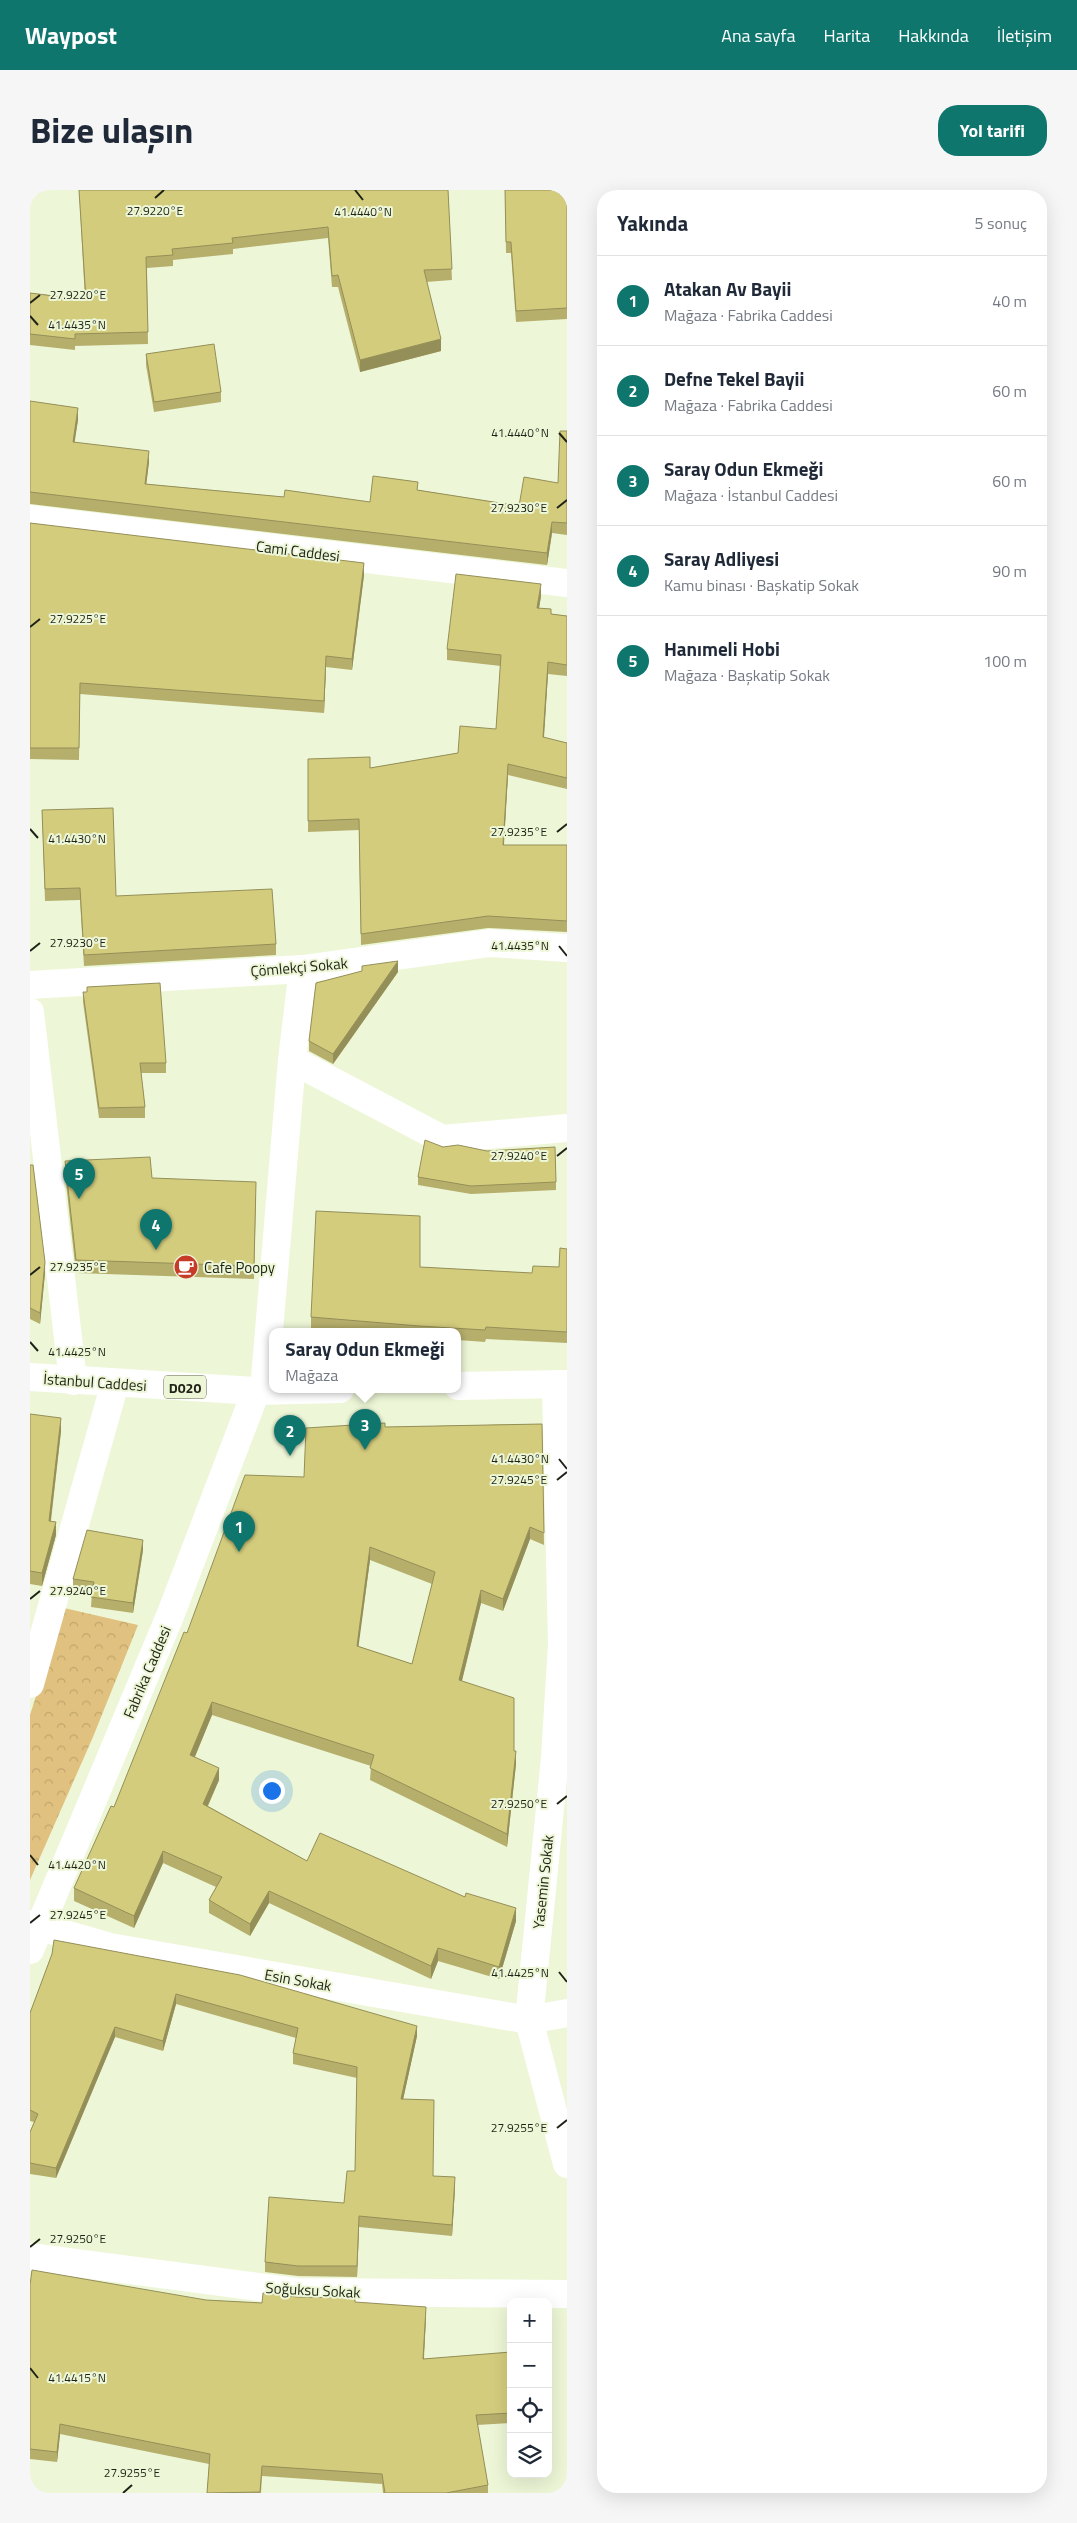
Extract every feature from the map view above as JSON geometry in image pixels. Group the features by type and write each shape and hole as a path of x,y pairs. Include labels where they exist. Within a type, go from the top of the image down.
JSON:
{"main road":[{"name":"Cami Caddesi","path":"30,519 567,583"},
{"name":"Çömlekçi Sokak","path":"30,985 303,969 490,943 567,948"},
{"name":"Fabrika Caddesi","path":"33,1934 170,1616 260,1391 292,1060 303,969"},
{"path":"30,1012 73,1381"},
{"path":"292,1060 442,1139 567,1128"},
{"name":"İstanbul Caddesi","path":"30,1378 269,1391"},
{"path":"30,1684 116,1383"},
{"path":"461,1386 561,1384"},
{"name":"Yasemin Sokak","path":"561,1384 561,1757 528,2020 567,2164"},
{"name":"Esin Sokak","path":"33,1934 528,2020 567,2013"},
{"name":"Soğuksu Sokak","path":"30,2257 297,2292 567,2294"}],"green space":[{"path":"64,1608 138,1625 93,1737 30,1880 30,1715"}],"building":[{"path":"79,190 448,190 452,269 424,270 441,339 360,360 338,275 332,276 328,227 232,238 233,243 172,249 173,255 146,257 148,332 75,334 75,339 30,334 30,293 86,300"},
{"path":"505,190 567,190 567,308 516,311 511,242 506,242"},
{"path":"214,344 221,392 154,402 146,354"},
{"path":"30,401 78,408 73,442 149,451 145,484 284,497 285,490 370,502 373,476 418,482 417,490 519,506 524,477 558,483 560,431 567,431 567,523 552,522 547,553 30,492"},
{"path":"30,523 364,563 352,659 326,656 324,701 80,683 79,748 30,748"},
{"path":"456,574 541,584 537,608 551,609 551,614 567,616 567,665 548,662 543,737 567,743 567,778 508,764 503,845 567,845 567,921 488,916 361,934 359,819 308,821 308,759 370,757 370,768 458,753 460,726 496,729 501,655 447,649"},
{"path":"113,808 116,896 272,889 276,944 84,955 80,888 45,889 42,810"},
{"path":"398,961 333,1054 309,1041 316,983 362,971 362,966"},
{"path":"160,983 166,1063 140,1063 145,1107 99,1108 83,992 87,992 87,987"},
{"path":"425,1140 443,1147 458,1145 487,1151 555,1147 556,1182 471,1186 418,1177"},
{"path":"150,1157 152,1178 256,1182 254,1266 76,1260 65,1161"},
{"path":"30,1165 33,1165 45,1262 40,1313 30,1308"},
{"path":"316,1211 420,1216 420,1267 532,1273 533,1266 559,1267 560,1248 567,1249 567,1332 486,1327 485,1330 311,1317"},
{"path":"30,1414 61,1418 49,1521 56,1522 42,1573 30,1571"},
{"path":"385,1423 385,1427 542,1424 544,1533 530,1527 503,1599 481,1590 459,1680 514,1698 514,1751 516,1751 507,1834 370,1768 374,1755 212,1702 190,1755 219,1768 203,1804 307,1861 320,1833 465,1897 466,1893 516,1908 499,1967 438,1948 431,1966 269,1891 250,1924 209,1900 222,1877 163,1851 134,1916 74,1888 111,1806 114,1807 184,1632 187,1633 245,1475 304,1477 306,1428","holes":["370,1547 435,1572 412,1664 357,1646"]},
{"path":"87,1530 143,1540 133,1603 91,1597 94,1582 73,1579"},
{"path":"54,1940 240,1975 417,2026 401,2099 434,2100 433,2176 455,2177 452,2225 359,2216 357,2266 298,2266 265,2262 269,2197 344,2203 347,2171 355,2171 357,2067 293,2053 298,2028 176,1994 163,2041 115,2027 56,2168 30,2163 30,2132 38,2114 30,2110 30,2013 52,1954"},
{"path":"32,2270 206,2300 262,2303 263,2293 297,2297 355,2298 355,2302 426,2307 423,2359 507,2352 507,2413 476,2415 488,2485 446,2493 385,2493 382,2474 262,2466 260,2492 207,2493 210,2454 60,2424 57,2452 30,2449 30,2285"}],"place":[{"name":"Hanımeli Hobi","path":"79,1199"},
{"name":"Saray Adliyesi","path":"156,1250"},
{"name":"Cafe Poopy","path":"186,1267"},
{"name":"Saray Odun Ekmeği","path":"365,1450"},
{"name":"Defne Tekel Bayii","path":"290,1456"},
{"name":"Atakan Av Bayii","path":"239,1552"}]}
